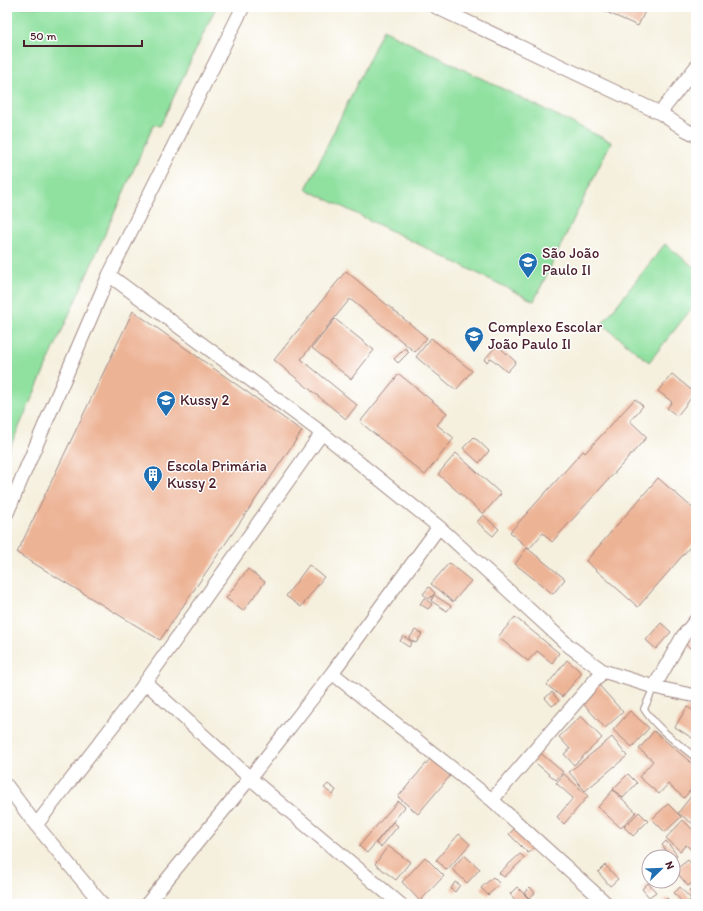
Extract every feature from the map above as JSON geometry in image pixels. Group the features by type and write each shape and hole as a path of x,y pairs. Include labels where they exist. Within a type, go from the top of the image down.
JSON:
{"street":[{"path":"7,513 109,275 243,7"},
{"path":"436,7 660,113 696,135"},
{"path":"660,113 696,67"},
{"path":"109,275 322,433 439,527 569,646 603,671 654,687 696,696"},
{"path":"36,825 145,682 322,433"},
{"path":"147,904 250,778 332,673 439,527"},
{"path":"654,687 683,636 696,620"},
{"path":"492,800 603,671"},
{"path":"332,673 492,800 607,904"},
{"path":"145,682 250,778 400,904"},
{"path":"7,786 36,825 102,904"}],"lane":[{"path":"654,687 644,709 651,720 696,758"}],"green space":[{"path":"7,7 216,7 160,126 154,124 7,454"},
{"path":"383,30 611,142 534,301 306,189"},
{"path":"665,244 696,269 696,303 649,362 602,324"}],"building":[{"path":"595,7 647,7 638,26"},
{"path":"346,271 427,338 415,352 350,299 301,359 357,405 346,419 274,360"},
{"name":"Escola Primária Kussy 2","path":"133,311 302,431 160,640 17,553"},
{"path":"335,319 374,350 351,379 312,348"},
{"path":"431,338 472,371 456,390 416,357"},
{"path":"497,345 516,362 507,372 491,358 487,362 484,360"},
{"path":"405,348 409,352 398,363 394,359"},
{"path":"399,374 447,413 437,425 454,438 425,475 360,422"},
{"path":"672,374 695,393 677,416 667,408 672,402 658,391"},
{"path":"635,399 643,406 630,421 647,437 552,542 543,533 529,549 510,532 583,451 585,453"},
{"path":"474,437 489,451 479,463 463,448"},
{"path":"456,453 501,494 483,514 438,474"},
{"path":"658,478 696,511 696,540 638,607 586,561"},
{"path":"483,515 499,529 493,536 477,522"},
{"path":"527,548 565,579 553,594 515,564"},
{"path":"449,563 471,581 453,602 431,584"},
{"path":"309,565 324,577 301,607 286,596"},
{"path":"248,569 265,582 243,611 226,598"},
{"path":"429,587 435,593 429,599 423,594"},
{"path":"434,595 451,606 447,611 431,601"},
{"path":"424,598 432,604 428,609 420,604"},
{"path":"515,617 559,653 552,663 537,651 528,661 498,637"},
{"path":"661,623 671,632 656,649 646,640"},
{"path":"415,630 422,634 416,643 409,639"},
{"path":"692,631 696,634 696,653 683,642"},
{"path":"403,636 412,642 409,647 400,641"},
{"path":"567,660 582,673 562,697 547,685"},
{"path":"598,684 623,712 605,728 580,700"},
{"path":"552,692 559,701 552,706 545,698"},
{"path":"687,707 696,712 696,732 692,738 675,727"},
{"path":"630,711 649,728 632,747 613,730"},
{"path":"581,716 602,738 574,765 564,754 570,749 559,737"},
{"path":"654,731 696,767 696,783 684,798 668,784 659,794 639,777 653,761 639,749"},
{"path":"612,737 627,756 585,791 569,772"},
{"path":"538,751 563,772 556,780 531,759"},
{"path":"430,759 450,776 418,814 398,797"},
{"path":"564,774 588,796 564,824 557,817 573,798 556,783"},
{"path":"628,774 637,783 623,798 613,789"},
{"path":"328,784 336,790 333,795 324,788"},
{"path":"613,790 636,812 621,828 598,807"},
{"path":"696,790 696,826 678,813"},
{"path":"398,801 405,807 367,853 359,846"},
{"path":"668,804 681,817 665,832 652,819"},
{"path":"639,812 648,821 633,836 624,827"},
{"path":"683,820 696,833 696,846 692,850 686,845 681,850 666,838"},
{"path":"393,822 398,826 381,847 376,843"},
{"path":"515,828 534,848 528,853 509,834"},
{"path":"459,834 470,844 447,870 436,860"},
{"path":"666,841 672,849 665,849 662,845"},
{"path":"388,846 410,862 396,880 375,864"},
{"path":"520,854 525,858 504,877 499,873"},
{"path":"464,855 480,869 467,883 452,869"},
{"path":"425,857 444,876 420,901 402,882"},
{"path":"688,860 696,870 696,880 688,886 681,877 681,865"},
{"path":"605,865 618,879 610,886 598,872"},
{"path":"493,877 500,884 488,895 481,888"},
{"path":"455,882 460,885 455,892 451,889"},
{"path":"696,885 696,900 689,890"},
{"path":"517,887 534,904 519,904 510,894"},
{"path":"530,887 535,893 529,898 524,893"},
{"path":"681,888 691,899 684,904 674,893"},
{"path":"642,889 653,889 656,892 649,897"},
{"path":"667,898 673,904 662,904"}],"place":[{"name":"São João Paulo II","path":"528,279"},
{"name":"Complexo Escolar João Paulo II","path":"474,353"},
{"name":"Kussy 2","path":"166,417"},
{"name":"Escola Primária Kussy 2","path":"153,492"}]}
